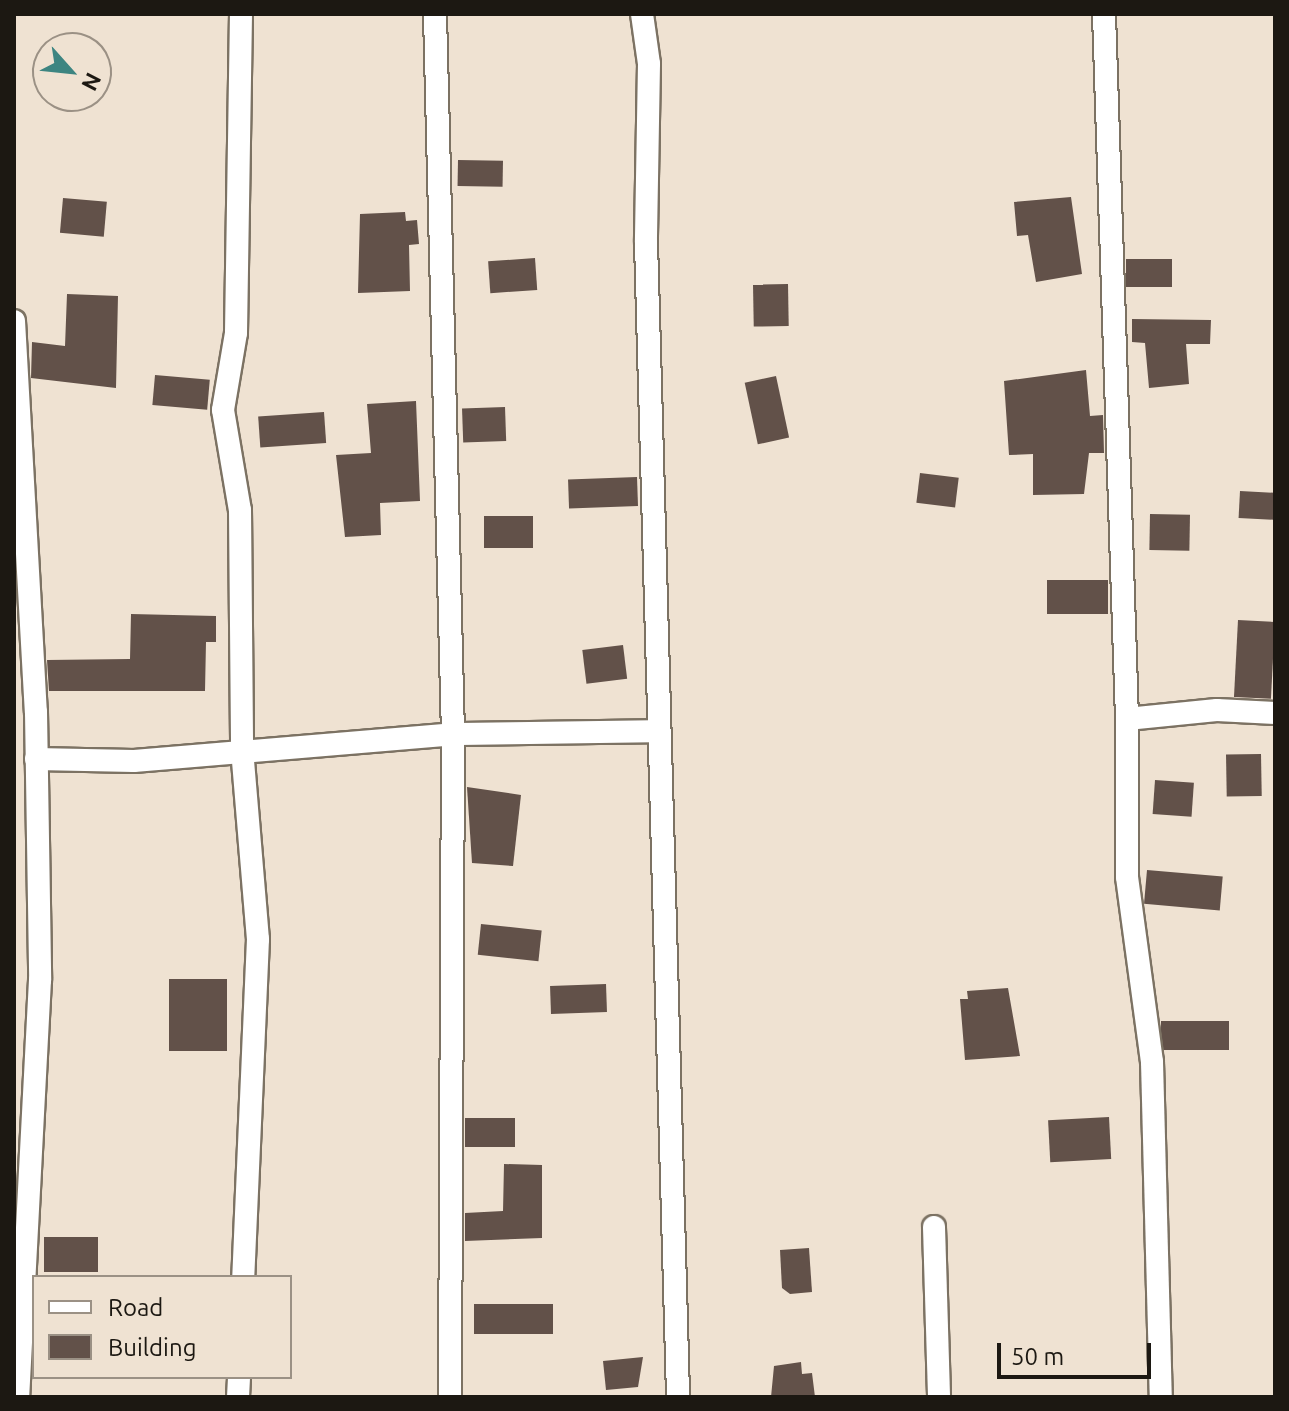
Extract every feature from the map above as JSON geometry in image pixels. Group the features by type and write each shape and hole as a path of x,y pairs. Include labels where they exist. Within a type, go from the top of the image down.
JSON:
{"street":[{"path":"241,14 236,333 223,410 240,510 242,749 258,939 243,1275"},
{"path":"435,14 453,734 450,1397"},
{"path":"642,14 649,64 658,731 678,1397"},
{"path":"1104,14 1127,719 1127,877 1152,1062 1161,1397"},
{"path":"14,321 36,759 40,980 18,1281 18,1397"},
{"path":"1127,719 1217,710 1275,713"},
{"path":"36,759 134,761 242,749 453,734 658,731"},
{"path":"934,1227 939,1397"}],"building":[{"path":"458,160 503,161 503,187 458,186"},
{"path":"1071,197 1082,274 1036,282 1028,235 1017,236 1014,202"},
{"path":"63,198 107,202 104,237 60,233"},
{"path":"405,212 406,221 417,220 419,244 409,245 410,291 358,293 360,214"},
{"path":"535,258 537,290 490,293 488,261"},
{"path":"1126,259 1172,259 1172,287 1126,287"},
{"path":"788,284 789,326 754,327 753,285"},
{"path":"67,294 118,296 116,388 31,378 32,342 65,346"},
{"path":"1132,319 1211,320 1210,344 1186,344 1189,384 1149,388 1145,343 1132,342"},
{"path":"1086,370 1090,416 1103,415 1104,453 1089,453 1084,494 1033,495 1033,454 1009,455 1004,381"},
{"path":"155,375 210,380 207,410 152,405"},
{"path":"776,376 789,438 758,444 745,383"},
{"path":"416,401 420,501 380,503 381,535 345,537 336,455 371,453 367,404"},
{"path":"505,407 506,441 463,442 462,409"},
{"path":"324,412 326,443 260,448 258,417"},
{"path":"920,473 959,478 955,508 916,503"},
{"path":"637,477 638,506 569,508 568,479"},
{"path":"1240,491 1275,493 1274,520 1239,518"},
{"path":"1150,514 1190,515 1189,551 1149,550"},
{"path":"484,516 533,516 533,548 484,548"},
{"path":"1047,580 1108,580 1108,614 1047,614"},
{"path":"131,614 216,616 216,642 206,642 205,691 49,691 47,660 130,659"},
{"path":"1238,620 1275,622 1271,699 1234,697"},
{"path":"623,645 627,679 586,684 582,650"},
{"path":"1261,754 1262,796 1227,797 1226,755"},
{"path":"1155,780 1194,783 1192,817 1153,814"},
{"path":"467,787 521,795 513,866 472,863"},
{"path":"1147,870 1223,877 1220,910 1144,904"},
{"path":"481,924 542,930 538,961 478,955"},
{"path":"169,979 227,979 227,1051 169,1051"},
{"path":"606,984 607,1012 551,1014 550,986"},
{"path":"1008,988 1020,1056 965,1060 960,999 968,999 967,991"},
{"path":"1161,1021 1229,1021 1229,1050 1161,1050"},
{"path":"1109,1117 1111,1159 1050,1162 1048,1120"},
{"path":"465,1118 515,1118 515,1147 465,1147"},
{"path":"504,1164 542,1165 542,1238 465,1241 465,1213 503,1211"},
{"path":"44,1237 98,1237 98,1272 44,1272"},
{"path":"809,1248 812,1292 790,1294 782,1288 780,1250"},
{"path":"474,1304 553,1304 553,1334 474,1334"},
{"path":"643,1357 638,1387 606,1390 603,1361"},
{"path":"801,1362 802,1374 812,1373 815,1397 771,1397 774,1366"}]}
